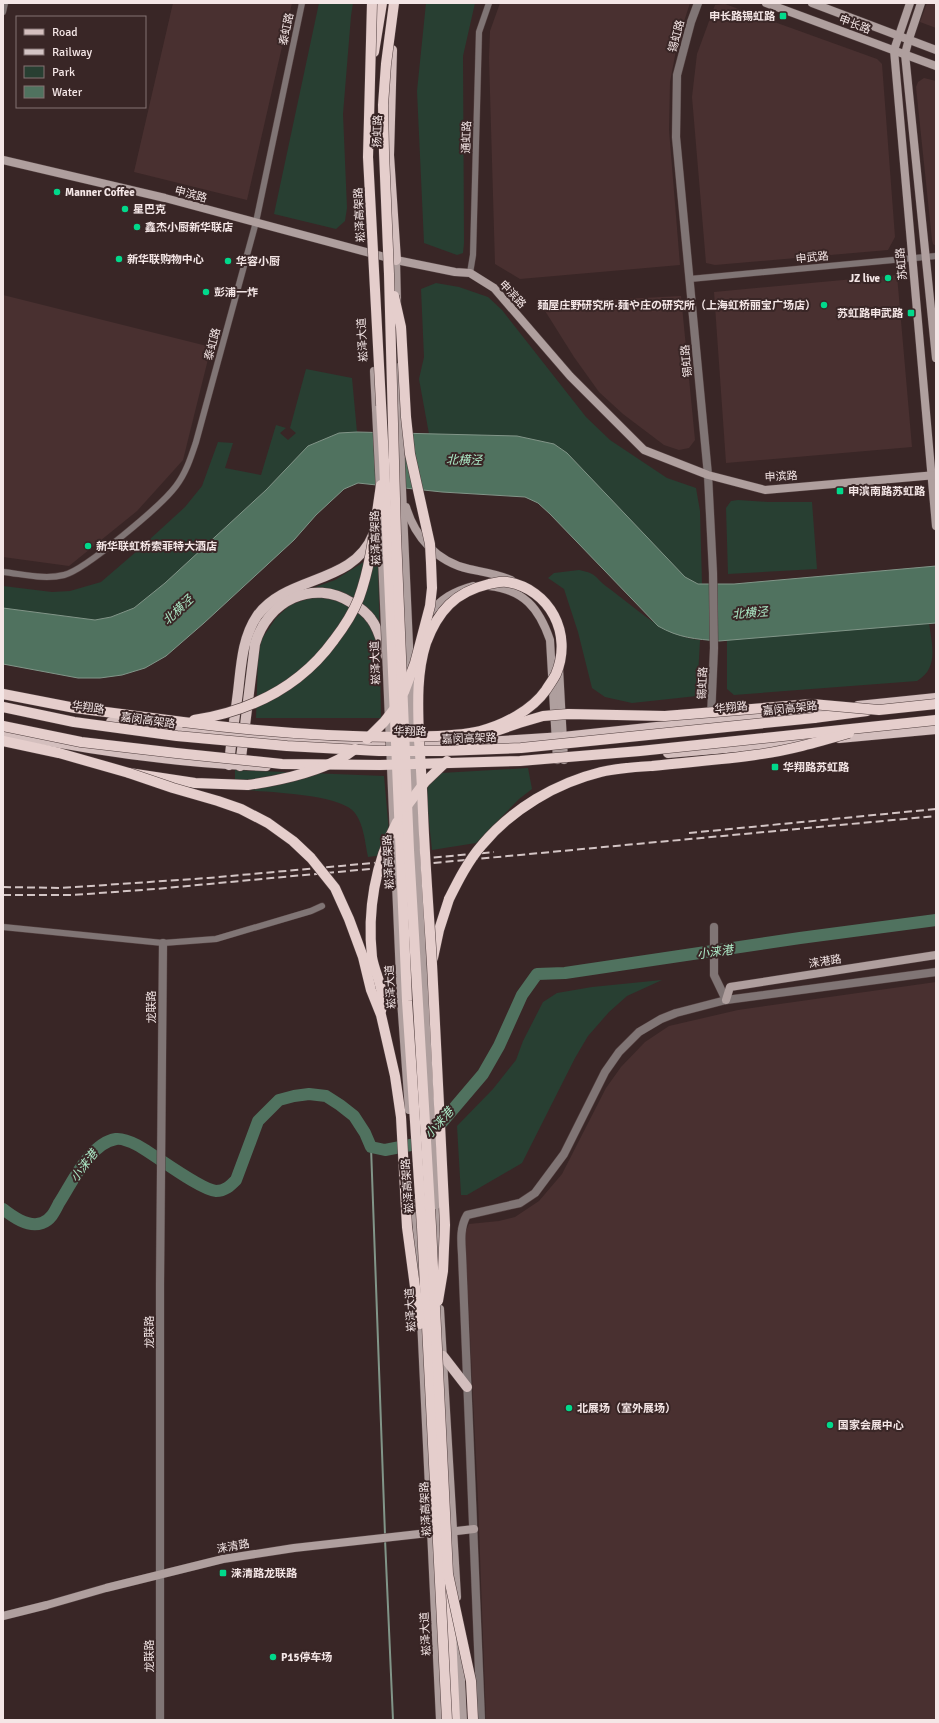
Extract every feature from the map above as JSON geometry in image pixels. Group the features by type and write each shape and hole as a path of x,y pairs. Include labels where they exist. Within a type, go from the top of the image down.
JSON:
{"highway":[{"path":"370,76 373,3"},
{"name":"崧泽高架路","path":"382,3 370,76 368,157 384,460 403,913 433,1433 446,1720"},
{"name":"崧泽高架路","path":"394,3 386,64 383,105 396,536 409,850 455,1720"},
{"path":"129,773 219,785 248,785 269,782 331,765 367,740 397,706 415,664 430,606 432,588 430,544 416,484 406,417 401,327 389,274"},
{"path":"183,722 215,716 254,704 294,681 310,668 327,650 343,628 358,599 363,584 372,547 384,460"},
{"path":"3,694 75,708 183,722 319,735 381,737 418,736 425,736 432,736 480,731 505,722 524,710 543,694 555,675 562,654 561,635 554,612 541,597 523,586 503,581 479,586 460,595 445,608 425,645 418,699 419,723 419,730 419,738 445,1225 443,1271 435,1324"},
{"path":"381,1015 382,996 372,958 371,905 384,852 395,826 406,806 425,782 444,763 475,741 518,723 543,716 568,714 665,716 812,704 879,710"},
{"name":"嘉闵高架路","path":"3,707 74,722 177,736 287,746 379,751 442,751 521,748 687,732 936,704"},
{"path":"3,726 81,742 267,763 380,765 520,761 640,751 936,720"},
{"path":"432,964 439,930 449,899 463,872 482,845 504,823 524,807 549,791 575,780 602,772 792,749 878,725"},
{"path":"3,741 58,753 129,773 241,809 268,823 293,841 311,858 335,888 349,919 363,957 371,990 381,1015 395,1076 401,1117 407,1227 433,1433"},
{"path":"448,1574 471,1681 473,1720"}],"main road":[{"name":"扬虹路","path":"369,252 367,127 373,3"},
{"name":"扬虹路","path":"396,260 388,155 392,50 397,3"},
{"name":"申长路","path":"766,3 936,66"},
{"name":"申长路","path":"812,3 936,50"},
{"name":"苏虹路","path":"910,3 894,50 912,258 934,475 936,526"},
{"path":"921,3 908,39 905,54 936,358"},
{"name":"申滨路","path":"3,160 166,198 396,260 455,272 470,273 494,288 570,376 644,450 708,475 765,490 934,475"},
{"name":"崧泽大道","path":"369,252 401,1000 415,1203 440,1720"},
{"path":"396,260 402,495 416,850 463,1720"},
{"path":"402,495 410,522 422,539 435,553 467,569 506,578 533,593 549,612 557,639 561,760"},
{"path":"229,765 243,653 250,630 257,617 275,597 290,589 342,569 353,562 363,552 370,541 381,516"},
{"path":"410,668 424,621 438,603 451,594 478,584 498,587 514,593 527,601 534,608 544,622 550,640 560,737"},
{"path":"240,766 255,644 258,632 276,609 287,601 316,593 334,595 346,599 361,609 372,620 386,656"},
{"name":"华翔路","path":"3,703 66,717 232,736 301,740 454,744 560,737 936,698"},
{"path":"3,732 54,743 174,760 240,766 382,769 561,760 753,747 936,729"},
{"name":"涞港路","path":"726,1000 730,987 936,955"},
{"path":"443,1356 467,1387"},
{"name":"涞清路","path":"3,1616 160,1574 250,1554 432,1532 474,1529"}],"street":[{"path":"3,12 5,3"},
{"name":"泰虹路","path":"3,572 42,577 64,575 82,567 161,503 176,486 187,466 196,442 256,222 302,3"},
{"name":"通虹路","path":"470,273 473,255 479,32 489,3"},
{"name":"锡虹路","path":"698,3 691,22 677,74 676,136 708,475 713,573 714,648 711,721"},
{"name":"申武路","path":"690,279 936,256"},
{"path":"3,927 163,943 216,939 311,911 322,906"},
{"path":"714,927 714,975 726,1000"},
{"name":"龙联路","path":"160,1720 160,1285 163,943"},
{"path":"482,1720 461,1233 463,1221 467,1215 520,1203 535,1193 564,1154 605,1072 619,1052 639,1032 661,1018 726,1000 936,972"}],"shaded area":[{"path":"173,3 292,3 247,200 134,172"},
{"path":"500,3 690,3 678,40 670,82 669,130 680,265 520,279 495,264 489,58 490,31"},
{"path":"927,3 936,3 936,28 920,22"},
{"path":"725,4 877,59 882,64 895,237 888,250 715,265 706,263 692,97 697,54 715,5"},
{"path":"924,78 936,81 936,246 933,244 932,240 916,87 918,82"},
{"path":"897,275 912,447 726,463 714,292"},
{"path":"3,295 211,347 183,460 137,511 69,566 3,557"},
{"path":"681,296 695,440 689,448 679,450 664,445 623,414 599,392 574,357 542,306 545,303"},
{"path":"936,982 936,1720 486,1720 478,1500 465,1233 469,1224 499,1221 515,1217 539,1201 562,1174 606,1088 621,1067 645,1042 669,1026 738,1010"}],"green space":[{"path":"319,3 353,3 343,114 347,208 345,221 336,229 274,214"},
{"path":"426,3 475,3 463,56 464,243 463,253 457,255 424,243 417,91"},
{"path":"436,283 459,287 488,297 502,310 586,417 610,440 667,478 696,488 700,511 702,584 698,584 685,577 567,453 554,444 517,436 429,434 419,379 424,357 421,289"},
{"path":"306,369 352,378 357,432 339,433 308,446 266,490 165,583 134,608 111,617 95,620 3,608 3,586 52,592 70,591 101,582 185,507 202,486 218,442 233,443 225,468 261,475 276,425 286,428 280,433 288,440 296,433 290,428"},
{"path":"731,501 812,502 817,569 728,574 726,508"},
{"path":"378,553 381,718 256,718 258,658 261,640 276,618 290,605 307,599 307,590 335,580"},
{"path":"579,570 593,574 639,612 662,627 687,638 700,640 697,696 632,703 605,697 592,688 578,632 564,589 548,578 554,573"},
{"path":"929,623 932,648 931,663 929,670 917,681 734,695 727,689 727,640"},
{"path":"528,768 532,789 519,799 476,843 432,850 424,774"},
{"path":"235,770 384,776 391,854 368,857 364,834 358,818 355,813 347,807 336,802 304,795 245,790 235,779"},
{"path":"662,980 627,996 609,1012 588,1036 575,1058 522,1163 467,1195 461,1195 457,1126 493,1089 516,1060 523,1041 543,1002 557,993 592,987"}],"water":[{"name":"北横泾","path":"357,432 517,436 554,444 567,453 685,577 698,584 734,584 936,566 936,623 719,641 687,637 673,633 658,626 538,503 525,497 442,492 358,483 344,489 316,515 294,540 204,623 166,656 145,668 122,675 100,678 78,678 3,664 3,608 95,620 111,617 134,608 165,583 266,490 308,446 339,433"}],"waterway":[{"name":"小涞港","path":"3,1209 26,1223 37,1224 45,1222 52,1215 76,1175 90,1156 107,1142 116,1139 124,1140 137,1145 199,1185 216,1191 225,1189 236,1180 258,1121 279,1100 294,1096 309,1094 326,1096 340,1105 354,1116 365,1133 371,1147 385,1150 421,1143 438,1127 483,1074 499,1046 522,995 537,974 565,973 800,938 936,920"},
{"path":"371,1147 385,1535"},
{"path":"385,1539 393,1720"}],"railway":[{"path":"689,833 936,809"},
{"path":"3,895 73,895 155,889 936,816"},
{"path":"3,887 61,888 208,878 494,852"}],"place":[{"name":"申长路锡虹路","path":"783,16"},
{"name":"Manner Coffee","path":"57,192"},
{"name":"星巴克","path":"125,209"},
{"name":"鑫杰小厨新华联店","path":"137,227"},
{"name":"新华联购物中心","path":"119,259"},
{"name":"华容小厨","path":"228,261"},
{"name":"JZ live","path":"888,278"},
{"name":"彭浦一炸","path":"206,292"},
{"name":"麺屋庄野研究所·麺や庄の研究所（上海虹桥丽宝广场店）","path":"824,305"},
{"name":"苏虹路申武路","path":"911,313"},
{"name":"申滨南路苏虹路","path":"840,491"},
{"name":"新华联虹桥索菲特大酒店","path":"88,546"},
{"name":"华翔路苏虹路","path":"775,767"},
{"name":"北展场（室外展场）","path":"569,1408"},
{"name":"国家会展中心","path":"830,1425"},
{"name":"涞清路龙联路","path":"223,1573"},
{"name":"P15停车场","path":"273,1657"}]}
